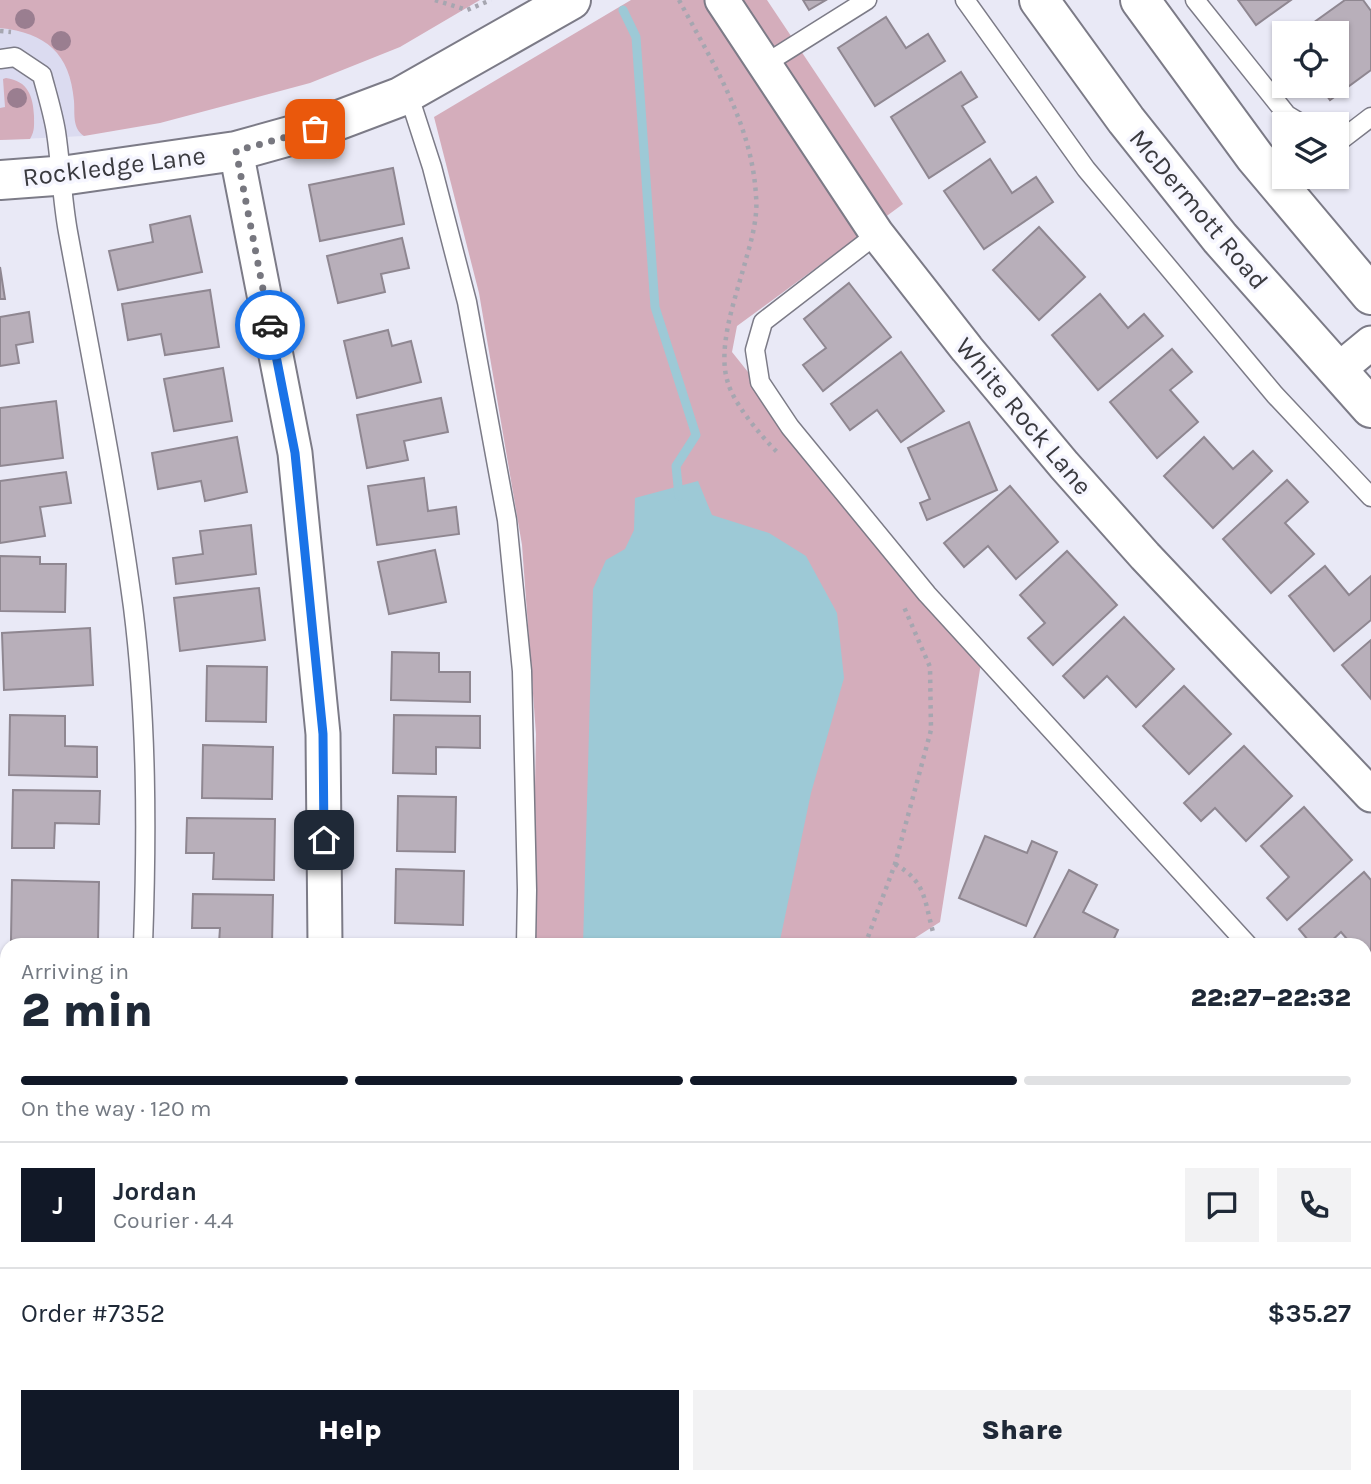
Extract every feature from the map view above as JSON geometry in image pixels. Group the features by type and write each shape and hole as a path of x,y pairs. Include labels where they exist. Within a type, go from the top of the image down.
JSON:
{"main road":[{"name":"Rockledge Lane","path":"0,180 60,175 236,151 315,129 408,93 571,0"},
{"name":"McDermott Road","path":"1039,0 1126,120 1220,238 1371,408"},
{"path":"1140,0 1255,157 1371,295"}],"street":[{"name":"White Rock Lane","path":"722,0 877,234 967,349 1073,475 1155,566 1371,796"},
{"path":"236,151 295,453 323,734 324,938"},
{"path":"1337,372 1371,343"}],"lane":[{"path":"765,64 867,0"},
{"path":"965,0 1094,178 1275,394 1371,497"},
{"path":"1195,0 1285,112"},
{"path":"0,59 15,57 43,75 56,130 67,228 96,373 133,609 142,723 145,858 143,938"},
{"path":"408,93 432,167 467,302 507,520 522,671 526,938"},
{"path":"1349,134 1371,117"},
{"path":"877,234 763,322 755,350 760,382 790,427 927,594 1242,938"}],"path":[{"path":"435,0 467,10 491,0"},
{"path":"895,864 912,874 921,886 933,932"}],"shaded area":[{"path":"0,0 78,0 84,136 0,140"},
{"path":"0,0 480,0 400,47 310,83 160,123 84,136 76,125 72,84 61,58 43,41 0,28"},
{"path":"631,0 767,0 903,204 737,326 732,352 981,663 940,922 915,938 532,938 536,734 522,545 479,293 434,117"},
{"path":"3,79 20,82 31,96 34,125 30,139 0,140 0,108 5,107"},
{"path":"698,481 712,515 769,533 806,556 837,613 844,678 811,793 780,938 583,938 593,589 606,560 625,549 634,530 635,498"}],"building":[{"path":"803,0 826,0 809,10"},
{"path":"1238,0 1291,0 1256,25"},
{"path":"1345,0 1363,0 1371,11 1371,70 1349,86 1349,21 1316,21"},
{"path":"886,17 906,48 928,34 945,61 875,106 838,48"},
{"path":"961,72 977,97 962,106 985,142 929,178 891,117"},
{"path":"990,159 1012,193 1036,177 1053,202 984,249 944,191"},
{"path":"393,168 404,224 320,241 309,185"},
{"path":"190,216 202,272 118,290 109,251 153,242 150,225"},
{"path":"1039,227 1085,277 1039,320 993,270"},
{"path":"402,238 409,268 381,274 385,292 338,303 327,256"},
{"path":"0,267 5,299 0,299"},
{"path":"849,283 891,337 823,391 803,365 826,348 804,319"},
{"path":"210,290 219,347 165,355 161,334 128,340 122,304"},
{"path":"1100,294 1128,328 1144,314 1163,336 1098,390 1052,335"},
{"path":"29,312 33,342 16,345 19,363 0,366 0,317"},
{"path":"388,330 392,346 411,341 421,382 357,398 344,341"},
{"path":"1172,349 1192,372 1170,390 1198,422 1157,458 1110,402"},
{"path":"901,352 944,411 901,442 877,410 850,430 831,404"},
{"path":"223,368 232,421 174,431 164,379"},
{"path":"441,398 448,432 404,441 408,460 367,468 357,415"},
{"path":"56,401 63,458 0,466 0,408"},
{"path":"969,422 997,490 927,520 920,503 930,499 908,448"},
{"path":"237,437 247,492 205,501 201,481 158,489 152,453"},
{"path":"1204,437 1233,469 1253,451 1272,471 1213,528 1164,476"},
{"path":"66,472 71,503 40,507 45,536 0,543 0,481"},
{"path":"424,478 428,511 456,507 459,534 377,545 368,486"},
{"path":"1287,480 1308,502 1285,523 1314,554 1271,593 1223,539"},
{"path":"1010,486 1058,542 1016,579 988,546 964,567 944,543"},
{"path":"251,525 256,574 176,584 173,558 203,554 200,531"},
{"path":"435,550 446,602 389,614 378,562"},
{"path":"1067,551 1117,605 1053,665 1028,638 1045,623 1020,595"},
{"path":"0,556 40,557 40,564 66,564 65,612 0,611"},
{"path":"1325,566 1349,595 1371,576 1371,620 1334,651 1289,596"},
{"path":"259,588 265,640 180,651 174,598"},
{"path":"1124,617 1174,669 1136,707 1107,676 1084,698 1063,676"},
{"path":"90,628 93,685 4,690 2,633"},
{"path":"1371,640 1371,699 1342,665"},
{"path":"392,652 439,653 439,672 470,672 470,702 391,700"},
{"path":"207,666 267,667 266,722 206,721"},
{"path":"1184,686 1231,734 1189,774 1143,726"},
{"path":"10,715 65,716 65,746 97,747 97,777 9,775"},
{"path":"394,715 480,716 480,748 436,747 436,774 393,773"},
{"path":"203,745 273,747 272,799 202,798"},
{"path":"1244,746 1292,796 1246,841 1215,808 1201,821 1184,803"},
{"path":"13,790 100,791 99,824 55,823 54,848 12,848"},
{"path":"398,796 456,797 455,852 397,851"},
{"path":"1304,807 1352,860 1287,920 1267,898 1289,877 1261,846"},
{"path":"187,818 275,819 274,880 213,879 214,853 186,853"},
{"path":"985,836 1027,853 1032,841 1057,852 1026,926 959,898"},
{"path":"396,869 464,871 463,925 395,923"},
{"path":"1069,870 1097,885 1083,912 1118,930 1114,938 1034,938"},
{"path":"1364,872 1371,880 1371,938 1346,938 1341,932 1335,938 1306,938 1299,929"},
{"path":"12,880 99,882 98,938 11,938"},
{"path":"193,894 273,895 272,938 219,938 220,928 192,928"}],"waterway":[{"path":"623,10 636,37 655,307 696,435 676,466 679,496"}],"way so far":[{"path":"270,325 236,151 315,129"}],"route":[{"path":"270,325 295,453 323,734 324,840"}]}
